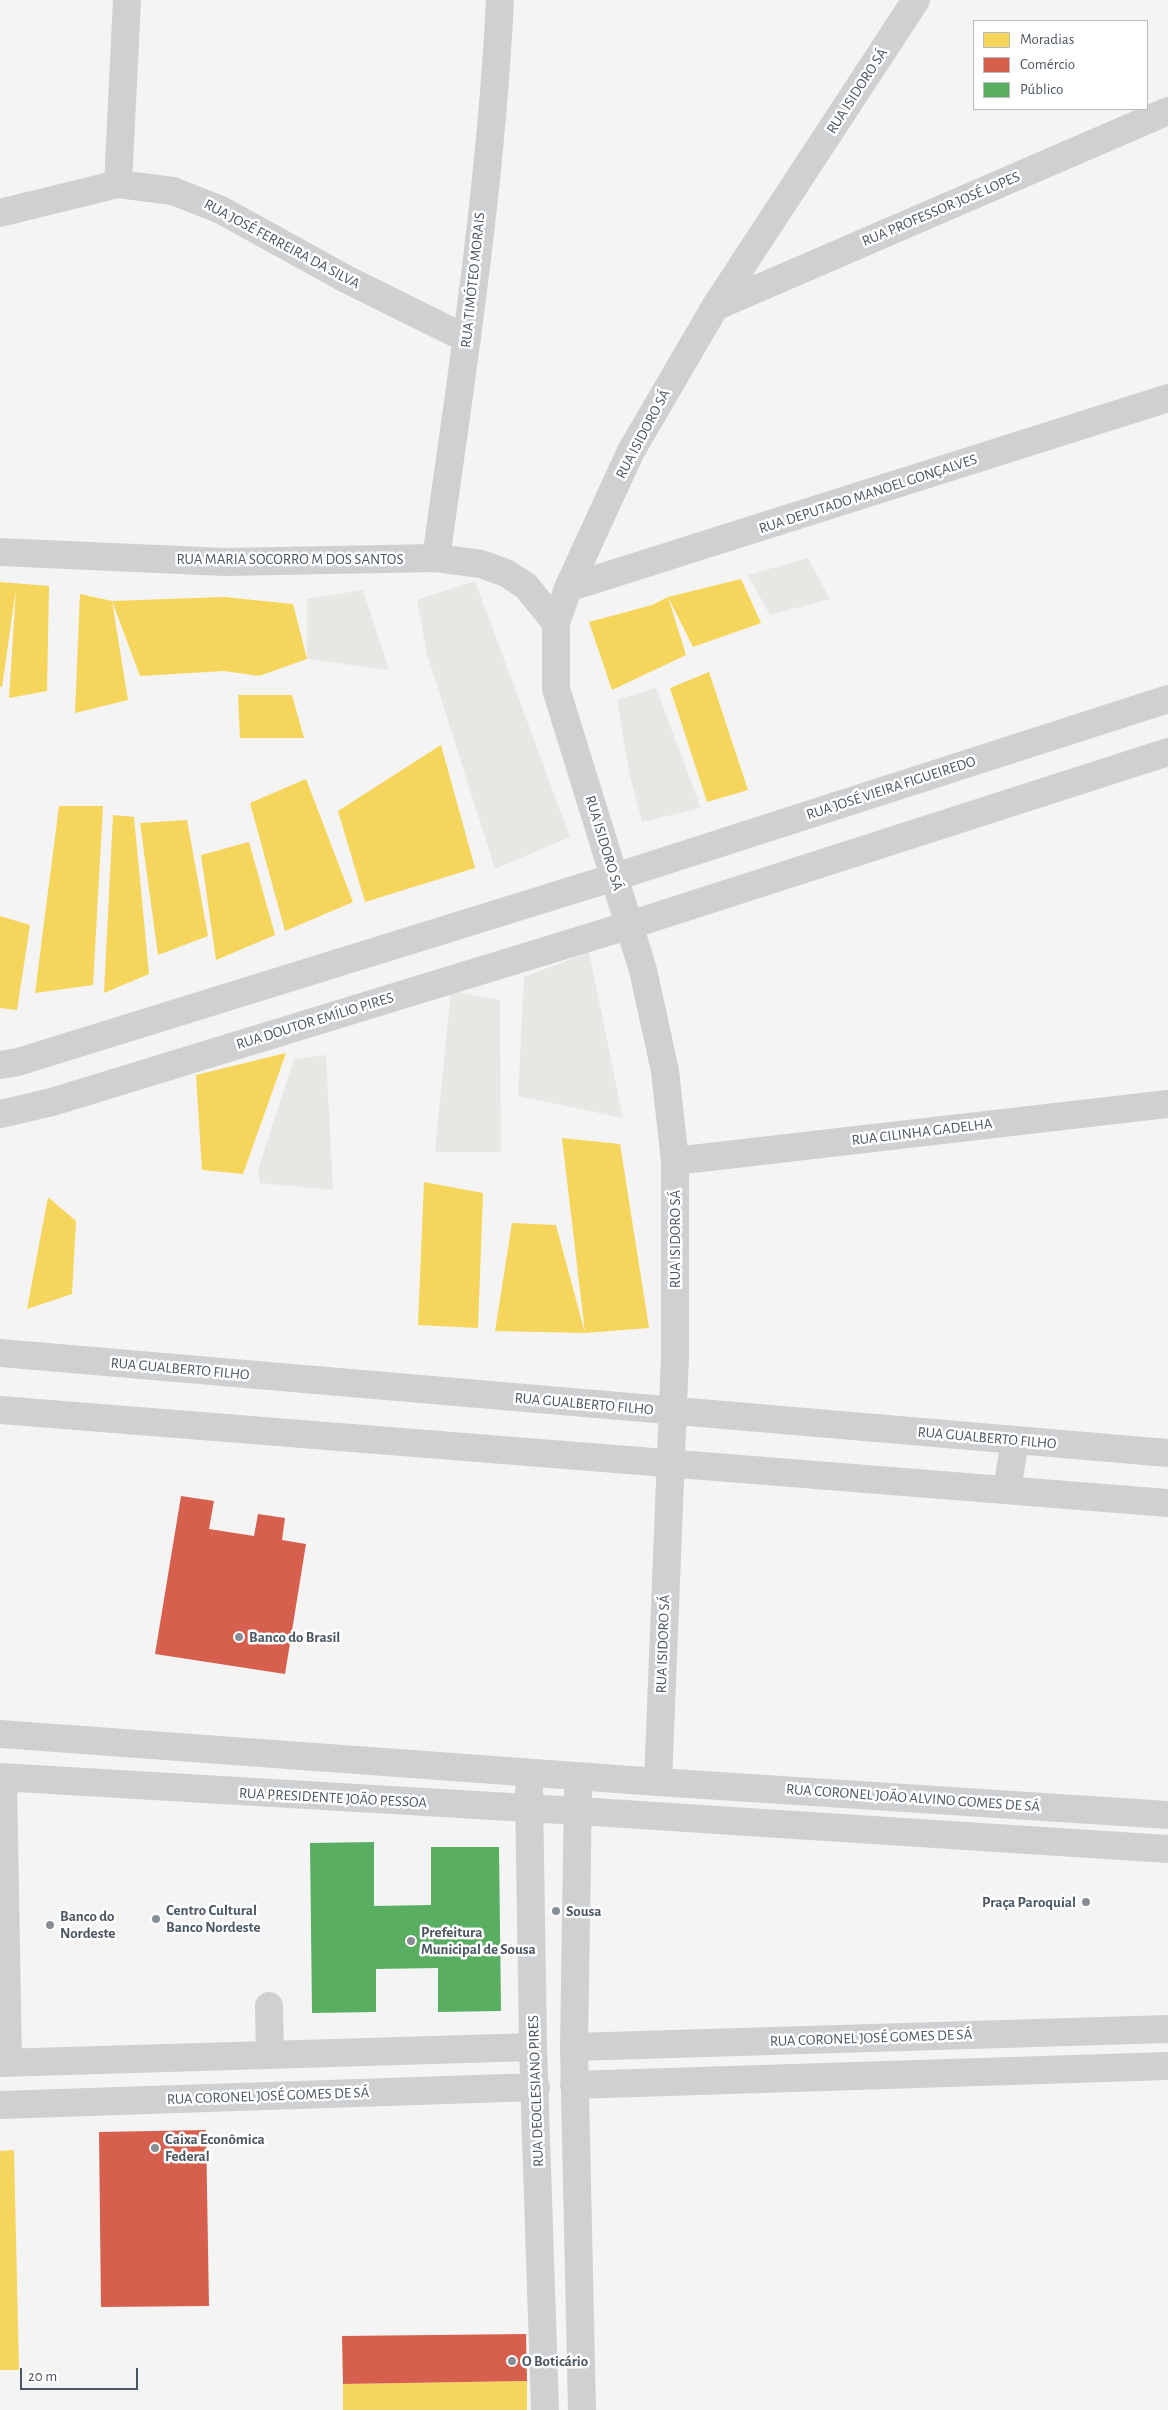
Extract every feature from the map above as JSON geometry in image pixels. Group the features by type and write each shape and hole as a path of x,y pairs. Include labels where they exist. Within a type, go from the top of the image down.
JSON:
{"street":[{"path":"118,184 126,0"},
{"name":"RUA TIMÓTEO MORAIS","path":"436,558 467,339 497,64 500,0"},
{"name":"RUA ISIDORO SÁ","path":"658,1782 674,1412 675,1161 665,1071 644,970 556,689 556,623 568,588 631,451 714,307 916,0"},
{"name":"RUA PROFESSOR JOSÉ LOPES","path":"714,307 1168,111"},
{"name":"RUA JOSÉ FERREIRA DA SILVA","path":"0,213 118,184 173,191 221,210 346,279 467,339"},
{"name":"RUA DEPUTADO MANOEL GONÇALVES","path":"568,588 1168,398"},
{"name":"RUA MARIA SOCORRO M DOS SANTOS","path":"0,552 225,562 436,558 481,564 506,573 526,586 556,623"},
{"name":"RUA JOSÉ VIEIRA FIGUEIREDO","path":"615,876 1168,699"},
{"path":"630,925 1168,752"},
{"path":"0,1064 18,1062 615,876"},
{"name":"RUA DOUTOR EMÍLIO PIRES","path":"0,1114 52,1102 630,925"},
{"name":"RUA CILINHA GADELHA","path":"675,1161 1168,1104"},
{"name":"RUA GUALBERTO FILHO","path":"0,1353 674,1412 1168,1452"},
{"path":"0,1410 1168,1503"},
{"path":"1006,1490 1015,1440"},
{"path":"0,1734 658,1782"},
{"name":"RUA DEOCLESIANO PIRES","path":"529,1772 533,2047 536,2087 545,2410"},
{"path":"578,1776 574,2085 582,2410"},
{"path":"2,1777 4,2063 533,2047"},
{"name":"RUA PRESIDENTE JOÃO PESSOA","path":"2,1777 997,1838"},
{"name":"RUA CORONEL JOÃO ALVINO GOMES DE SÁ","path":"658,1782 1168,1815"},
{"path":"998,1804 997,1838 1168,1848"},
{"path":"269,2006 270,2055"},
{"name":"RUA CORONEL JOSÉ GOMES DE SÁ","path":"574,2048 1168,2029"},
{"path":"574,2085 1168,2066"},
{"name":"RUA CORONEL JOSÉ GOMES DE SÁ","path":"0,2105 536,2087"}],"shaded area":[{"path":"808,558 830,599 770,615 748,575"},
{"path":"475,581 570,837 495,869 427,654 417,600"},
{"path":"363,590 389,670 307,659 307,599"},
{"path":"656,688 701,808 642,822 629,772 617,700"},
{"path":"589,952 623,1118 518,1096 524,977"},
{"path":"451,991 500,1000 501,1152 435,1152"},
{"path":"326,1055 333,1190 260,1183 258,1170 294,1059"}],"building: Moradias":[{"path":"741,579 761,623 693,647 668,597"},
{"path":"0,582 49,586 47,691 9,698 16,589 2,687 0,687"},
{"path":"80,594 112,601 128,700 75,713"},
{"path":"224,597 293,604 307,659 259,676 224,671 140,676 112,601"},
{"path":"668,597 686,655 612,690 589,622 652,605"},
{"path":"709,672 748,790 707,802 670,688"},
{"path":"238,695 292,695 304,738 240,738"},
{"path":"441,745 475,868 365,902 338,811"},
{"path":"306,779 353,902 285,931 250,803"},
{"path":"59,806 103,806 93,985 35,993"},
{"path":"113,815 134,817 149,974 104,993"},
{"path":"187,820 208,936 158,955 140,823"},
{"path":"249,842 275,935 216,960 201,855"},
{"path":"0,916 30,925 17,1010 0,1008"},
{"path":"286,1053 243,1174 202,1170 196,1075"},
{"path":"562,1138 620,1144 649,1328 585,1333"},
{"path":"424,1182 483,1193 478,1328 418,1325"},
{"path":"48,1197 76,1221 72,1294 27,1309"},
{"path":"512,1223 556,1225 585,1333 495,1331"},
{"path":"14,2150 19,2370 0,2370 0,2151"},
{"path":"527,2381 527,2410 343,2410 343,2384"}],"building: Comércio":[{"path":"181,1496 214,1501 209,1529 254,1536 258,1514 285,1518 282,1540 306,1544 285,1674 155,1654"},
{"path":"206,2130 209,2306 101,2307 99,2132"},
{"path":"526,2334 527,2381 343,2384 342,2336"}],"building: Público":[{"name":"Prefeitura Municipal de Sousa","path":"374,1842 374,1906 431,1905 431,1847 499,1847 501,2011 438,2012 438,1968 376,1969 376,2012 312,2013 310,1843"}],"place":[{"name":"Banco do Brasil","path":"239,1637"},
{"name":"Praça Paroquial","path":"1086,1902"},
{"name":"Sousa","path":"556,1911"},
{"name":"Centro Cultural Banco Nordeste","path":"156,1919"},
{"name":"Banco do Nordeste","path":"50,1925"},
{"name":"Prefeitura Municipal de Sousa","path":"411,1941"},
{"name":"Caixa Econômica Federal","path":"155,2148"},
{"name":"O Boticário","path":"512,2361"}]}
